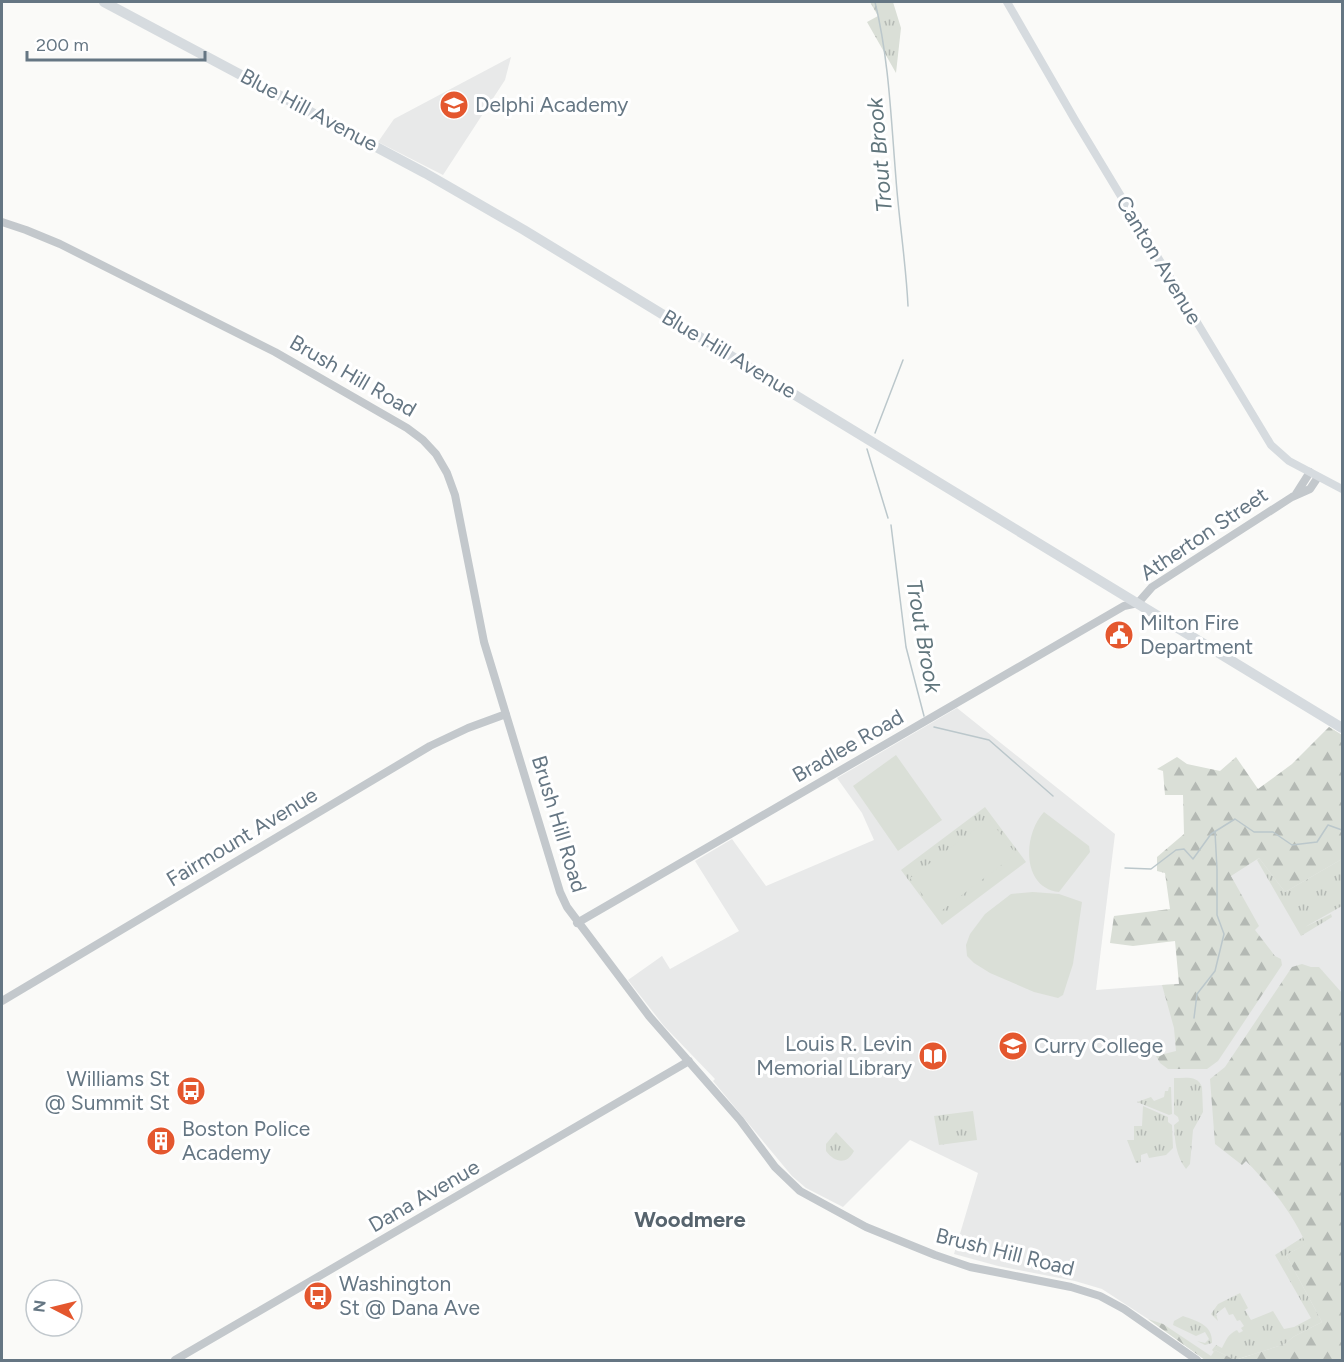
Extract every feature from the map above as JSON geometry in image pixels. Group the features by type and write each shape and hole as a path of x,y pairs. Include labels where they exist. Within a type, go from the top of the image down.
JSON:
{"highway":[{"name":"Blue Hill Avenue","path":"104,2 425,173 524,230 1342,728"}],"main road":[{"name":"Canton Avenue","path":"1007,2 1075,120 1271,445 1284,458 1342,489"}],"street":[{"name":"Brush Hill Road","path":"2,222 60,244 269,348 402,425 423,440 442,464 455,495 479,622 560,892 569,912 649,1016 795,1187 809,1197 866,1227 935,1255 970,1267 1071,1287 1100,1296 1197,1360"},
{"name":"Atherton Street","path":"1292,497 1301,489 1310,472"},
{"name":"Atherton Street","path":"1138,603 1152,587 1292,497 1310,489 1318,477"},
{"name":"Bradlee Road","path":"577,923 1113,612 1124,606 1138,603"},
{"name":"Fairmount Avenue","path":"2,1001 430,746 472,726 506,714"},
{"name":"Dana Avenue","path":"175,1360 689,1061"}],"shaded area":[{"name":"Delphi Academy","path":"511,57 505,80 443,175 378,142 394,119"},
{"name":"Curry College","path":"957,708 1115,834 1096,990 1188,983 1210,849 1329,727 1342,735 1342,1224 1336,1346 1205,1360 1102,1289 954,1254 978,1173 910,1140 843,1207 806,1188 792,1176 713,1081 715,1079 664,1026 628,980 662,956 670,969 739,931 695,861 732,839 766,886 874,840 862,813 837,778"}],"green space":[{"path":"870,2 893,2 901,28 896,73 867,22 878,16"},
{"path":"1329,727 1342,735 1342,859 1285,892 1259,858 1231,876 1259,926 1255,930 1275,956 1281,959 1282,965 1218,1061 1207,1069 1168,1069 1160,1063 1156,1056 1176,1051 1174,1028 1162,985 1179,984 1175,941 1133,946 1110,943 1114,916 1170,909 1165,873 1157,871 1157,857 1184,834 1183,795 1165,795 1163,771 1157,769 1177,757 1187,764 1220,771 1236,757 1258,789 1292,764"},
{"path":"896,755 942,820 898,851 853,786"},
{"path":"985,807 1026,862 942,925 901,870"},
{"path":"1044,812 1089,846 1090,852 1059,892 1047,888 1038,881 1029,859 1032,833"},
{"path":"989,819 1016,854 937,914 910,878"},
{"path":"1259,858 1285,892 1342,859 1342,906 1305,927 1331,914 1332,917 1301,936 1257,860"},
{"path":"1033,892 1059,894 1082,902 1073,964 1063,995 1058,998 1034,992 990,973 967,956 966,945 970,934 985,914 1011,894"},
{"path":"1302,964 1319,967 1342,993 1342,1360 1235,1360 1285,1344 1293,1337 1322,1322 1286,1255 1306,1244 1294,1221 1272,1190 1246,1161 1242,1165 1215,1144 1210,1079 1225,1067 1292,967"},
{"path":"1174,1078 1194,1079 1202,1087 1203,1112 1193,1130 1190,1164 1186,1169 1178,1154 1176,1143 1174,1125 1179,1121 1174,1114"},
{"path":"1171,1087 1172,1114 1169,1115 1137,1102 1151,1097 1154,1101 1164,1097"},
{"path":"1143,1106 1168,1117 1168,1122 1172,1125 1173,1148 1166,1155 1149,1158 1147,1153 1141,1155 1141,1162 1136,1163 1127,1140 1134,1140 1134,1126 1142,1126"},
{"path":"973,1111 977,1140 939,1145 934,1116"},
{"path":"836,1132 854,1151 848,1159 837,1160 826,1151 826,1144"},
{"path":"1303,1237 1307,1244 1286,1255 1322,1322 1293,1337 1285,1344 1235,1360 1215,1350 1214,1352 1212,1350 1216,1345 1222,1348 1229,1336 1237,1330 1239,1333 1243,1331 1241,1328 1244,1326 1233,1314 1229,1315 1225,1307 1216,1314 1218,1321 1211,1314 1218,1304 1240,1293 1251,1320 1273,1311 1284,1329 1294,1327 1311,1318 1275,1255"},
{"path":"1183,1316 1207,1328 1212,1337 1212,1343 1205,1345 1197,1341 1205,1343 1209,1339 1205,1332 1196,1336 1173,1325 1174,1321"},
{"path":"1148,1319 1163,1324 1211,1356 1215,1350 1235,1360 1205,1360"}],"waterway":[{"name":"Trout Brook","path":"875,2 891,112 908,306"},
{"name":"Trout Brook","path":"875,433 903,360"},
{"name":"Trout Brook","path":"867,449 888,518"},
{"name":"Trout Brook","path":"891,525 906,647 924,716"},
{"name":"Trout Brook","path":"934,727 989,740 1053,796"},
{"name":"Trout Brook","path":"1125,868 1151,869 1176,850 1184,849 1193,859 1211,834 1235,819 1254,832 1273,832 1292,845 1317,842 1328,825 1342,830"},
{"path":"1194,1018 1197,994 1215,971 1224,934 1217,915 1215,832"}],"place":[{"name":"Delphi Academy","path":"454,105"},
{"name":"Milton Fire Department","path":"1119,635"},
{"name":"Curry College","path":"1013,1046"},
{"name":"Louis R. Levin Memorial Library","path":"933,1056"},
{"name":"Williams St @ Summit St","path":"191,1091"},
{"name":"Boston Police Academy","path":"161,1141"},
{"name":"Washington St @ Dana Ave","path":"318,1296"}],"district":[{"name":"Woodmere","path":"690,1219"}]}
